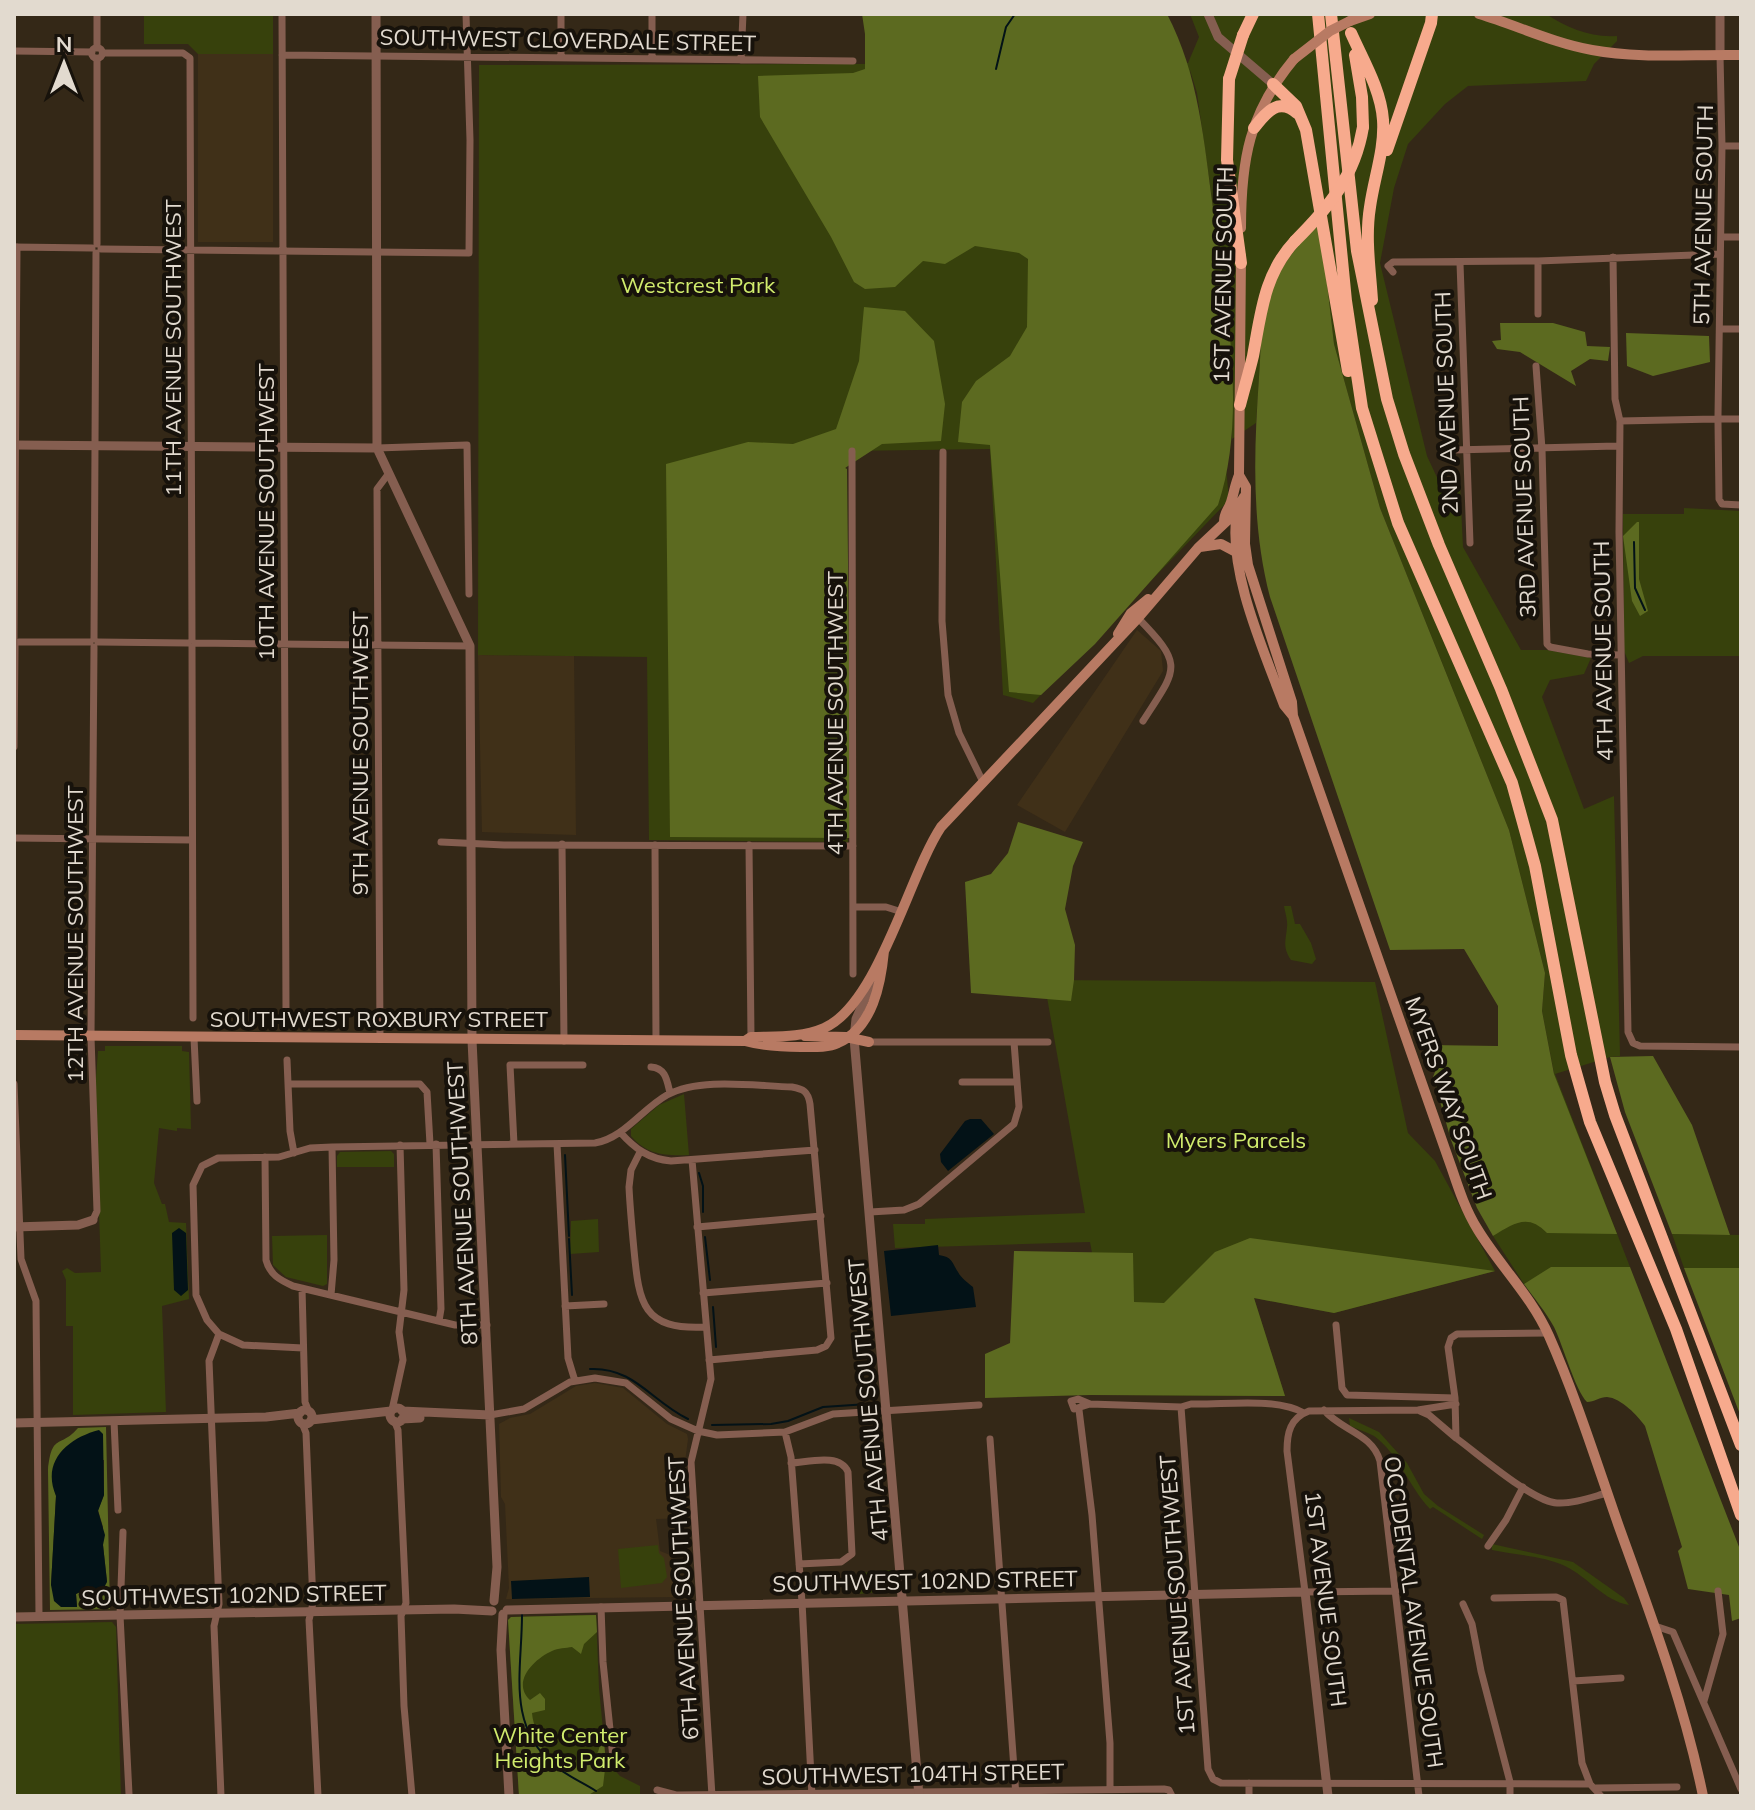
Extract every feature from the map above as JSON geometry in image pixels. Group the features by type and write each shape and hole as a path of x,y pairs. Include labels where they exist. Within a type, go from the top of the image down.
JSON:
{"highway":[{"path":"1241,263 1227,160 1229,79 1253,14"},
{"path":"1318,14 1346,301 1362,408"},
{"path":"1331,14 1357,251 1387,399 1404,454 1439,545 1543,792 1561,858 1605,1082 1615,1115 1741,1445"},
{"path":"1374,187 1432,14"},
{"path":"1356,19 1382,111 1383,134 1369,216 1368,242 1376,347"},
{"path":"1240,405 1265,290 1278,262 1340,191 1356,157 1363,127 1356,19"},
{"path":"1273,84 1296,106 1303,118 1341,343 1398,523 1512,783 1535,866 1571,1055 1590,1122 1676,1329 1741,1515"},
{"path":"1254,128 1266,114 1279,106 1289,107 1303,118"}],"main road":[{"path":"1479,14 1581,48 1614,53 1741,55"},
{"path":"1497,14 1529,26 1540,35"},
{"name":"1ST AVENUE SOUTH","path":"1240,481 1242,180 1248,144 1273,84 1294,59 1321,37 1356,19"},
{"path":"1240,481 1224,515 1232,516 1240,524 1245,544"},
{"name":"MYERS WAY SOUTH","path":"1240,481 1232,516 1238,553 1253,619 1284,705 1293,716"},
{"name":"MYERS WAY SOUTH","path":"1240,481 1245,544 1257,598 1292,702 1293,716 1465,1205 1479,1232 1548,1333 1655,1626 1689,1732 1703,1796"},
{"path":"799,1035 854,1040 881,981 884,951 941,827 1138,618 1198,548 1232,516"},
{"path":"1198,548 1221,544 1238,553"},
{"path":"1116,639 1120,626 1131,613 1143,601 1154,597"},
{"name":"SOUTHWEST ROXBURY STREET","path":"14,1035 564,1041 748,1039 799,1035 832,1023 851,1007 884,951"},
{"name":"SOUTHWEST ROXBURY STREET","path":"748,1039 793,1047 854,1040"}],"street":[{"name":"12TH AVENUE SOUTHWEST","path":"93,1220 97,1211 91,1037 97,14"},
{"name":"10TH AVENUE SOUTHWEST","path":"282,14 286,1009"},
{"path":"15,642 470,646 377,448 376,14"},
{"path":"14,747 16,247 469,253 470,140 466,14"},
{"path":"561,14 561,58"},
{"path":"652,14 652,59"},
{"path":"741,60 743,14"},
{"path":"1208,14 1218,37 1273,84"},
{"name":"5TH AVENUE SOUTH","path":"1720,14 1719,499 1722,504 1741,505"},
{"path":"14,51 97,53"},
{"name":"11TH AVENUE SOUTHWEST","path":"97,53 183,53 188,56 193,1018"},
{"name":"SOUTHWEST CLOVERDALE STREET","path":"282,55 853,61"},
{"path":"1722,146 1741,146"},
{"path":"1721,237 1741,237"},
{"path":"1397,262 1460,263 1720,254"},
{"name":"4TH AVENUE SOUTH","path":"1613,257 1615,399 1620,421 1617,446 1627,1027 1633,1043 1640,1046 1741,1047"},
{"path":"1538,261 1538,314"},
{"name":"2ND AVENUE SOUTH","path":"1460,263 1470,543"},
{"path":"1720,329 1741,329"},
{"name":"3RD AVENUE SOUTH","path":"1536,366 1542,449 1547,646 1588,654 1620,655"},
{"path":"1620,421 1741,419"},
{"path":"15,445 284,448 467,445 469,594"},
{"path":"1452,450 1617,446"},
{"name":"4TH AVENUE SOUTHWEST","path":"852,451 853,974"},
{"path":"943,452 942,621 948,695 959,733 983,782"},
{"name":"9TH AVENUE SOUTHWEST","path":"380,1038 377,489 389,473"},
{"path":"1138,618 1163,644 1171,666 1168,682 1143,721"},
{"name":"8TH AVENUE SOUTHWEST","path":"470,646 472,1040 509,1796"},
{"path":"14,838 192,840"},
{"path":"441,842 853,846"},
{"path":"562,844 564,1041"},
{"path":"655,845 656,1041"},
{"path":"748,1039 749,845"},
{"path":"853,907 886,907 902,912"},
{"path":"854,1040 884,951"},
{"path":"194,1038 197,1101"},
{"name":"4TH AVENUE SOUTHWEST","path":"854,1040 904,1600 918,1794"},
{"name":"SOUTHWEST ROXBURY STREET","path":"854,1040 1048,1042"},
{"path":"870,1212 904,1210 919,1204 1009,1129 1017,1119 1014,1042"},
{"path":"287,1060 294,1153"},
{"path":"514,1144 510,1065 583,1065"},
{"path":"651,1067 664,1072 670,1093"},
{"path":"288,1084 414,1082 425,1087 433,1144 441,1309 439,1321"},
{"path":"962,1082 1017,1082"},
{"path":"14,1084 17,1227 22,1264 36,1301 39,1616"},
{"path":"303,1348 243,1345 219,1334 202,1312 196,1295 193,1185 202,1166 218,1158 265,1157 310,1148 597,1143 620,1132 670,1093 696,1085 802,1089 809,1098 815,1150 831,1334 828,1344 817,1350 709,1360"},
{"path":"620,1132 640,1152 663,1160 815,1150"},
{"path":"557,1144 568,1358 575,1381"},
{"path":"400,1145 404,1290 399,1332 403,1360 397,1417 406,1603 401,1616 404,1706 412,1796"},
{"path":"331,1295 334,1260 332,1147"},
{"path":"640,1152 631,1170 629,1187 639,1294 649,1312 665,1323 681,1328 705,1327"},
{"path":"265,1157 268,1267 277,1278 302,1288 401,1313 464,1326 487,1325"},
{"name":"6TH AVENUE SOUTHWEST","path":"692,1160 709,1360 709,1394 691,1454 691,1472 712,1795"},
{"path":"697,1227 821,1216"},
{"path":"17,1227 78,1225 93,1220"},
{"path":"703,1293 827,1283"},
{"path":"302,1288 309,1620 318,1796"},
{"path":"565,1306 604,1304"},
{"path":"1336,1325 1342,1388 1347,1395 1455,1401"},
{"path":"1456,1438 1448,1347 1451,1338 1457,1334 1548,1333"},
{"path":"219,1334 209,1361 219,1612 214,1626 221,1796"},
{"path":"14,1423 490,1415 534,1405 575,1381 595,1378 626,1383 671,1419 698,1431 740,1435 785,1432 825,1415 979,1405"},
{"path":"1110,1789 1110,1743 1092,1515 1079,1410 1090,1404 1181,1407 1191,1404 1270,1403 1291,1406 1304,1413 1324,1410 1418,1410 1455,1401"},
{"name":"1ST AVENUE SOUTHWEST","path":"1181,1407 1208,1769 1213,1779 1221,1783 1249,1783"},
{"name":"OCCIDENTAL AVENUE SOUTH","path":"1324,1410 1337,1422 1367,1440 1378,1454 1419,1796"},
{"path":"1418,1410 1429,1415 1523,1487 1548,1501 1559,1503 1607,1493"},
{"name":"1ST AVENUE SOUTH","path":"1304,1413 1291,1424 1287,1445 1328,1796"},
{"path":"114,1421 118,1510"},
{"path":"785,1432 791,1463 802,1602 812,1794"},
{"path":"990,1439 1016,1793"},
{"path":"791,1463 834,1461 842,1464 848,1472 853,1548 850,1557 841,1562 799,1564"},
{"path":"1488,1546 1523,1487"},
{"path":"123,1532 120,1615 129,1794"},
{"path":"1305,1592 1396,1591"},
{"path":"1704,1701 1723,1634 1718,1591"},
{"name":"SOUTHWEST 102ND STREET","path":"14,1617 1305,1592"},
{"path":"1494,1598 1561,1598 1564,1602 1582,1763 1595,1789"},
{"path":"1463,1604 1472,1624 1510,1782 1510,1796"},
{"path":"601,1607 613,1758"},
{"path":"1655,1626 1673,1632 1741,1789"},
{"path":"1573,1681 1621,1678"},
{"path":"1249,1796 1249,1783 1510,1782 1595,1789 1677,1787"},
{"name":"SOUTHWEST 104TH STREET","path":"657,1790 676,1795 1096,1793 1110,1789 1171,1793"}],"shaded area":[{"path":"198,54 273,54 273,242 198,242"},
{"path":"1137,630 1161,651 1163,671 1065,832 1017,805"},
{"path":"478,655 574,656 576,835 482,832"},
{"path":"981,1119 994,1134 948,1171 941,1162 940,1154 965,1121"},
{"path":"179,1228 186,1233 188,1290 181,1296 174,1290 172,1233"},
{"path":"938,1245 939,1255 949,1259 973,1287 976,1307 891,1316 884,1251"},
{"path":"595,1383 623,1388 667,1424 687,1434 685,1462 689,1518 656,1519 660,1551 670,1555 677,1597 506,1599 509,1588 505,1504 501,1497 499,1424 530,1414 576,1386"},
{"path":"99,1430 103,1434 104,1495 98,1511 105,1535 103,1545 107,1582 96,1603 92,1603 88,1588 76,1594 77,1607 61,1607 54,1601 51,1585 56,1496 52,1472 60,1453 68,1445"},
{"path":"589,1577 590,1597 512,1599 511,1581"}],"green space":[{"path":"144,14 273,14 273,54 198,54 188,44 144,44"},
{"path":"862,14 1167,14 1178,37 1193,85 1207,158 1232,358 1232,434 1227,471 1218,505 1095,644 1041,695 1009,692 990,445 958,442 962,402 976,381 1010,356 1027,327 1028,259 1019,253 975,246 945,264 923,261 895,287 865,289 854,282 760,117 758,76 853,73 865,69"},
{"name":"Westcrest Park","path":"1190,14 1546,14 1580,31 1617,36 1617,41 1594,64 1586,81 1468,86 1445,104 1408,144 1394,188 1380,263 1427,456 1441,486 1460,486 1463,547 1521,650 1547,650 1591,658 1584,674 1550,680 1542,697 1584,809 1614,796 1620,1056 1555,1074 1630,1267 1535,1278 1524,1284 1493,1236 1498,1232 1554,1073 1542,1011 1545,973 1509,830 1380,508 1334,344 1320,223 1262,332 1256,423 1232,439 1227,305 1197,93 1190,70 1229,500 1033,703 1003,695 990,449 846,451 848,842 649,840 647,657 478,655 479,65 1188,63 1199,37"},
{"path":"1320,222 1334,344 1380,508 1509,830 1545,973 1542,1011 1554,1074 1617,1234 1547,1233 1534,1223 1521,1222 1493,1236 1477,1208 1451,1140 1433,1077 1438,1064 1430,1045 1498,1046 1498,1006 1464,949 1390,950 1270,597 1260,542 1256,487 1263,321 1271,291 1282,269 1295,249"},
{"path":"864,307 905,311 934,341 945,404 941,441 882,444 845,468 851,838 670,837 666,464 748,442 793,444 836,429 859,361"},
{"path":"1500,323 1553,323 1585,332 1587,346 1610,347 1608,361 1590,359 1571,371 1576,386 1520,352 1497,349 1492,341 1501,340"},
{"path":"1626,333 1709,336 1710,362 1653,376 1627,366"},
{"path":"1684,508 1741,511 1741,656 1643,656 1629,663 1624,651 1623,514 1684,514"},
{"path":"1637,522 1639,579 1648,611 1640,616 1632,601 1623,536"},
{"path":"1018,822 1083,842 1073,866 1065,909 1075,945 1071,1001 971,993 965,882 991,874 1008,853"},
{"path":"1284,906 1291,906 1295,924 1300,924 1311,943 1316,959 1312,964 1291,960 1288,955"},
{"name":"Myers Parcels","path":"1044,980 1375,982 1408,1133 1435,1161 1495,1271 1334,1313 1254,1298 1285,1396 1118,1395 1090,1242 895,1248 893,1224 925,1224 925,1219 1085,1213"},
{"path":"105,1046 182,1046 182,1051 189,1052 191,1129 177,1128 177,1131 159,1128 154,1183 162,1204 165,1204 169,1222 186,1223 189,1299 162,1306 166,1412 73,1415 73,1326 66,1326 66,1280 62,1271 67,1268 75,1273 101,1272 95,1091 98,1051 105,1051"},
{"path":"1653,1056 1692,1125 1730,1235 1672,1234 1625,1112 1610,1057"},
{"path":"684,1094 689,1155 657,1153 631,1136 631,1129 659,1105"},
{"path":"391,1151 394,1167 337,1167 340,1152"},
{"path":"598,1219 599,1252 570,1254 571,1221"},
{"path":"1672,1234 1741,1235 1741,1268 1684,1268"},
{"path":"327,1235 327,1284 323,1286 286,1277 273,1265 272,1236"},
{"path":"1250,1238 1495,1271 1334,1313 1254,1298 1285,1396 985,1398 985,1354 1010,1343 1014,1251 1133,1253 1134,1302 1164,1303 1215,1252"},
{"path":"1551,1267 1630,1267 1741,1552 1741,1618 1732,1621 1729,1595 1688,1589 1678,1551 1682,1547 1645,1426 1618,1401 1607,1397 1587,1402 1583,1396 1554,1327 1524,1284"},
{"path":"1684,1268 1741,1268 1741,1417"},
{"path":"1349,1418 1379,1432 1407,1463 1424,1494 1484,1535 1482,1539 1433,1507 1430,1509 1383,1443 1350,1426"},
{"path":"106,1427 110,1609 50,1610 48,1470 52,1450 78,1428","holes":["104,1460 104,1495 98,1510 103,1527 107,1581 90,1592 88,1588 76,1594 77,1607 51,1585 56,1496 53,1469"]},
{"path":"1492,1544 1573,1562 1624,1598 1629,1605 1612,1599 1565,1566 1492,1550"},
{"path":"658,1545 667,1577 662,1583 621,1588 618,1549"},
{"path":"891,1570 892,1587 889,1591 860,1594 859,1573"},
{"name":"White Center Heights Park","path":"596,1615 606,1761 620,1776 640,1786 640,1796 519,1796 508,1620 511,1617"},
{"path":"596,1615 597,1632 584,1644 581,1654 572,1647 545,1655 527,1672 523,1686 530,1700 540,1693 545,1699 545,1710 532,1713 533,1718 542,1748 559,1761 576,1768 579,1755 585,1754 591,1760 598,1752 603,1735 606,1761 603,1786 587,1796 519,1796 508,1620 511,1617"},
{"path":"112,1622 116,1627 121,1796 14,1796 14,1624"}],"waterway":[{"path":"996,69 1006,27 1015,14"},
{"path":"1634,542 1635,588 1645,610"},
{"path":"565,1155 569,1236"},
{"path":"699,1173 703,1186 703,1212"},
{"path":"705,1237 710,1280"},
{"path":"569,1239 572,1295"},
{"path":"713,1307 716,1347"},
{"path":"590,1369 619,1373 631,1379 688,1419"},
{"path":"712,1425 771,1424 788,1421 823,1407 868,1404"},
{"path":"522,1615 520,1696 529,1732 554,1765 596,1791"}]}
